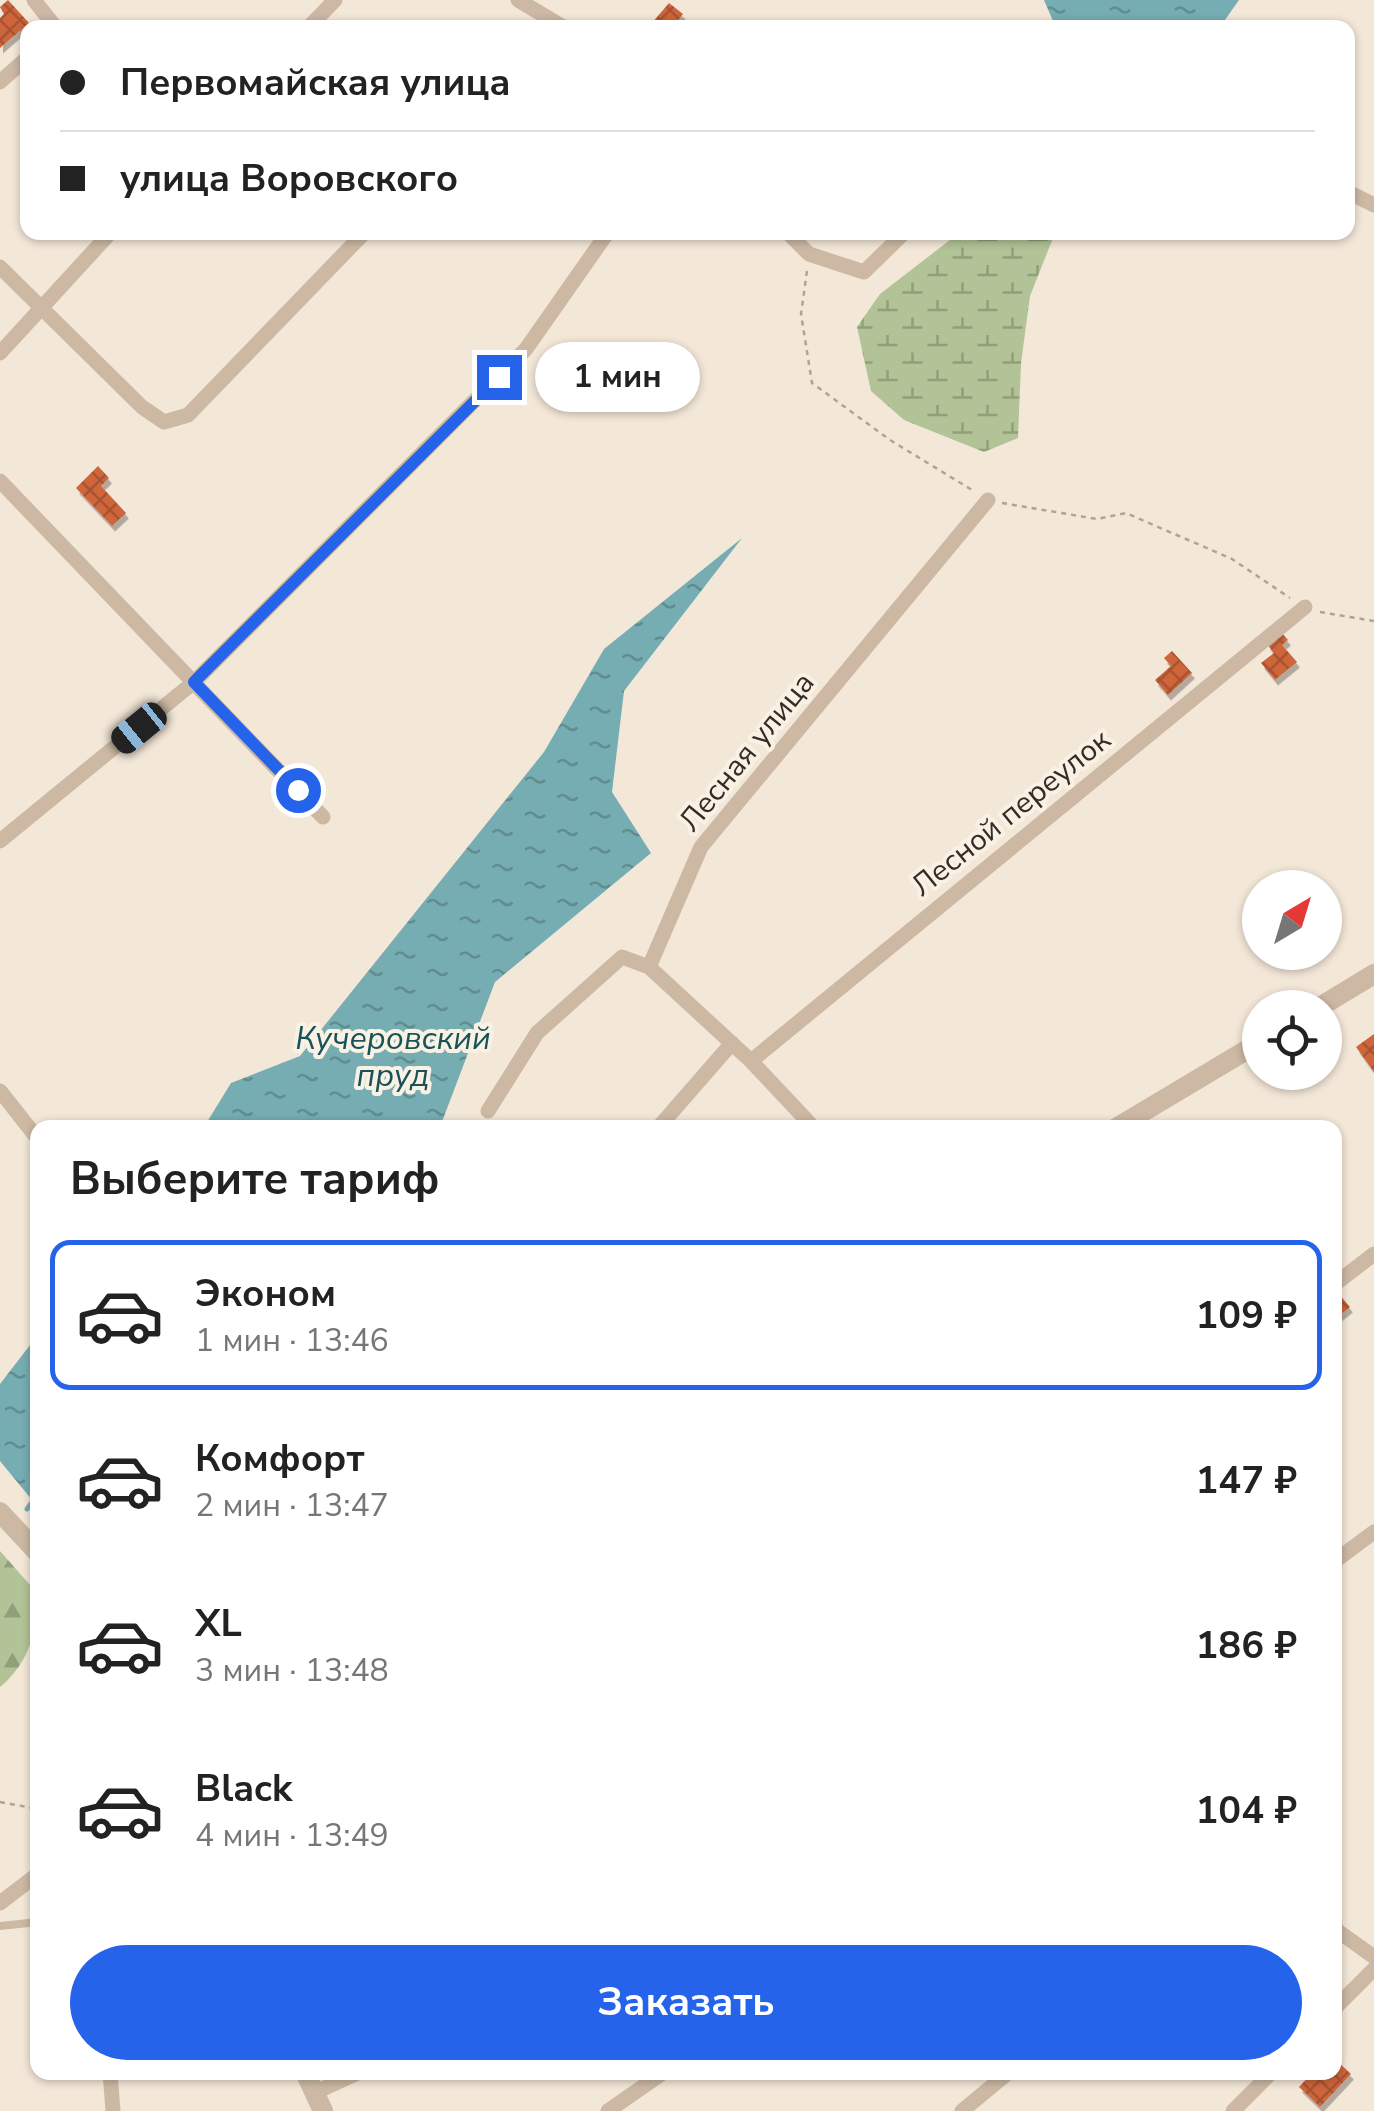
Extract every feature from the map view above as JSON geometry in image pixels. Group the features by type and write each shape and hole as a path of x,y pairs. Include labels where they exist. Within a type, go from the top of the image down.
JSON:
{"street":[{"path":"34,0 50,20"},
{"path":"315,20 334,0"},
{"path":"518,0 553,20"},
{"path":"0,82 20,65"},
{"path":"0,353 103,240"},
{"path":"0,267 142,407 164,422 188,414 357,240"},
{"path":"0,841 194,682 526,349 602,240"},
{"path":"795,240 810,254 864,272 898,240"},
{"path":"0,481 323,817"},
{"name":"Лесная улица","path":"649,967 701,847 988,500"},
{"name":"Лесной переулок","path":"751,1061 1305,608"},
{"path":"488,1110 536,1033 622,956 649,967 751,1061 806,1120"},
{"path":"1342,993 1374,974"},
{"path":"665,1120 732,1043"},
{"path":"1129,1120 1242,1053"},
{"path":"0,1091 30,1129"},
{"path":"1342,1279 1374,1254"},
{"path":"0,1512 30,1544"},
{"path":"1342,1555 1374,1532"},
{"path":"0,1903 30,1880"},
{"path":"1342,1933 1374,1957"},
{"path":"1342,2001 1374,1969"},
{"path":"111,2080 113,2111"},
{"path":"320,2101 349,2080"},
{"path":"608,2111 653,2080"},
{"path":"962,2111 999,2080"},
{"path":"1233,2111 1264,2080"}],"lane":[{"path":"0,1926 30,1923"}],"path":[{"path":"810,254 801,314 812,383 890,440 988,500 1096,519 1126,513 1232,558 1305,608 1374,621"},
{"path":"0,1802 30,1808"}],"green space":[{"path":"950,240 1052,240 1030,296 1021,363 1018,438 984,452 904,420 871,391 857,327 880,294"},
{"path":"0,1551 30,1585 30,1645 18,1667 0,1687"}],"water":[{"path":"1044,0 1239,0 1225,20 1053,20"},
{"name":"Кучеровский пруд","path":"742,538 624,691 612,792 651,853 495,982 443,1120 208,1120 231,1083 300,1056 544,752 604,649"},
{"path":"30,1345 30,1497 0,1461 0,1384"}],"building":[{"path":"8,0 26,20 20,20 20,31 0,48 0,18 4,14 0,7"},
{"path":"669,3 683,14 678,20 654,20"},
{"path":"98,466 109,478 101,486 126,513 112,526 76,488"},
{"path":"1281,632 1288,640 1282,645 1297,662 1275,680 1261,663 1274,653 1267,644"},
{"path":"1172,651 1192,673 1168,695 1155,680 1171,666 1164,658"},
{"path":"1374,1034 1374,1072 1356,1047"},
{"path":"1342,1298 1350,1307 1342,1313"},
{"path":"1342,2066 1351,2074 1320,2107 1299,2087 1306,2080 1342,2080"}],"waterway":[{"path":"27,1509 30,1505"}],"route":[{"path":"298,790 194,682 499,377"}]}
